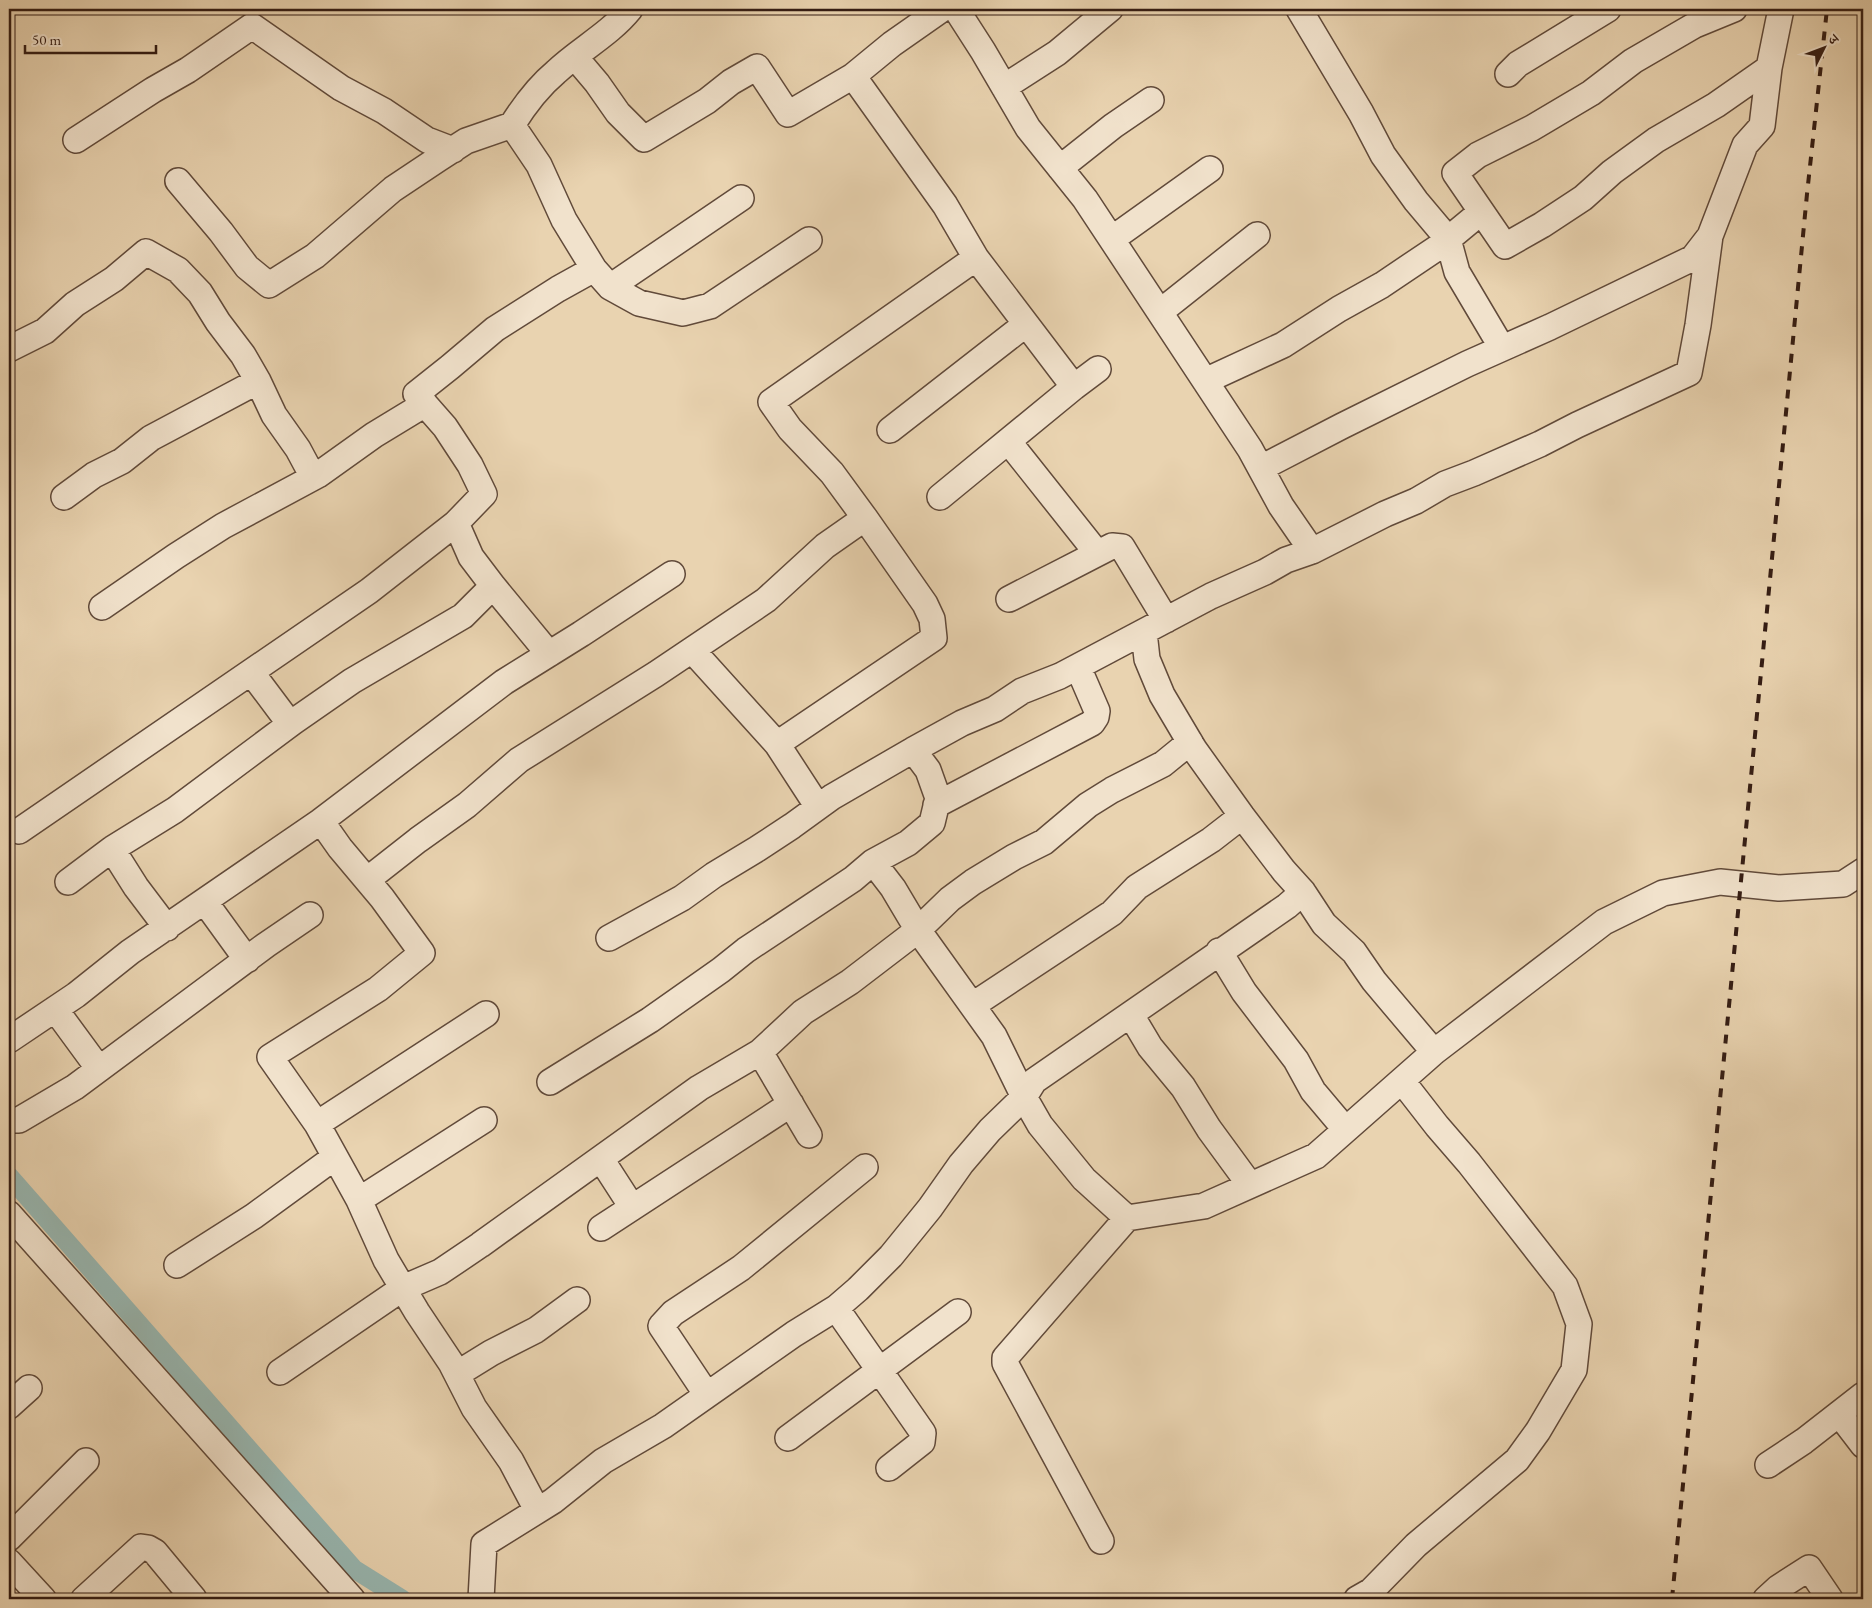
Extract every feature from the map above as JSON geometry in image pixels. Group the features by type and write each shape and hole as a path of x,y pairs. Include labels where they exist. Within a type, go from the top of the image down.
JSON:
{"street":[{"path":"178,181 221,232 247,267 269,285 314,256 393,189 466,141 512,126 525,104 556,72 630,9"},
{"path":"575,57 597,83 618,113 644,139 757,67 788,114 852,76 892,44 942,9"},
{"path":"956,9 1028,128 1085,199 1112,239 1250,449 1281,506 1312,551"},
{"path":"1004,87 1057,53 1110,9"},
{"path":"1299,9 1361,112 1383,155 1416,201 1448,239 1457,272 1502,348"},
{"path":"1508,74 1518,64 1608,9"},
{"path":"1734,9 1695,25 1633,61 1590,93 1532,128 1478,155 1455,173 1505,246 1542,225 1583,198 1612,172 1656,140 1716,105 1769,68"},
{"path":"609,938 682,898 860,780 962,723 995,709 1022,691 1060,676 1286,560 1312,551 1385,514 1416,501 1445,484 1540,444 1577,424 1689,373 1698,325 1710,236 1745,145 1762,126 1769,68 1781,9"},
{"path":"76,140 153,90 188,70 252,26 341,88 384,111 427,140 453,150"},
{"path":"852,76 945,205 976,258 1074,387"},
{"path":"1060,168 1113,126 1151,100"},
{"path":"512,126 539,165 564,220 602,278 639,303 683,313 710,306 809,240"},
{"path":"1112,239 1168,201 1210,169"},
{"path":"19,831 369,591 456,523 484,494 470,465 445,427 416,394 495,329 558,289 602,278 741,198"},
{"path":"1205,381 1283,345 1339,309 1382,285 1448,239 1481,212"},
{"path":"1160,312 1257,235"},
{"path":"1261,468 1502,348 1693,258 1710,236"},
{"path":"9,349 45,331 75,304 114,279 146,252 178,270 200,293 243,356 258,381 274,415 298,449 314,477"},
{"path":"777,744 934,638 932,619 925,604 832,472 790,429 771,402 976,258"},
{"path":"890,430 1026,324"},
{"path":"940,497 1098,369"},
{"path":"64,497 94,475 122,462 151,438 258,381"},
{"path":"102,607 223,526 314,477 374,435 425,404"},
{"path":"1008,441 1097,553"},
{"path":"367,880 467,805 520,760 656,674 766,600 825,546 865,518"},
{"path":"456,523 471,557 549,654"},
{"path":"1010,599 1112,546 1122,547 1166,620"},
{"path":"9,1040 55,1009 130,952 321,821 504,682 672,574"},
{"path":"68,882 112,850 175,810 290,724 352,681 463,616 493,586"},
{"path":"1144,632 1148,660 1162,694 1190,742 1242,816 1284,871 1303,892 1324,924 1354,952 1374,981 1434,1052"},
{"path":"692,650 777,744 818,807"},
{"path":"936,805 1092,722 1096,718 1097,711 1078,667"},
{"path":"251,672 290,724"},
{"path":"280,1372 403,1288 440,1272 525,1215 699,1088 760,1052 803,1012 850,982 918,930 950,898 1014,856 1044,842 1088,805 1112,790 1163,764 1190,742"},
{"path":"550,1082 650,1020 746,950 853,879 873,862 908,843 932,823 938,798 928,770 913,750"},
{"path":"973,1005 1112,913 1137,888 1203,845 1242,816"},
{"path":"321,821 340,848 382,898 422,953 378,989 270,1057 317,1124 359,1200 386,1260 457,1374 474,1408 511,1461 537,1510"},
{"path":"112,850 166,928"},
{"path":"873,862 893,888 918,930 994,1036 1040,1125 1084,1180 1127,1218"},
{"path":"1101,1541 1005,1363 1005,1358 1127,1218 1204,1206 1316,1156 1434,1052 1604,922 1663,893 1720,882 1779,888 1843,884 1863,871"},
{"path":"481,1599 484,1544 553,1501 603,1460 663,1426 794,1334 836,1308 891,1256 930,1208 960,1164 990,1130 1024,1097 1034,1081 1287,906 1303,892"},
{"path":"205,902 247,960"},
{"path":"9,1120 19,1120 74,1087 310,915"},
{"path":"1219,952 1244,992 1296,1060 1313,1091 1345,1129"},
{"path":"55,1009 98,1070"},
{"path":"317,1124 486,1014"},
{"path":"1131,1015 1150,1047 1183,1087 1250,1185"},
{"path":"760,1052 809,1135"},
{"path":"1357,1599 1371,1591 1416,1545 1517,1460 1538,1431 1574,1370 1579,1324 1564,1286 1469,1163 1402,1081"},
{"path":"601,1228 790,1104"},
{"path":"359,1200 484,1120"},
{"path":"177,1265 254,1216 335,1157"},
{"path":"601,1159 632,1207"},
{"path":"707,1395 661,1326 673,1313 740,1268 864,1167"},
{"path":"9,1214 352,1599"},
{"path":"457,1374 491,1353 536,1330 577,1300"},
{"path":"836,1308 923,1433 922,1442 890,1468"},
{"path":"788,1438 958,1312"},
{"path":"9,1406 29,1388"},
{"path":"1768,1465 1840,1415 1863,1396"},
{"path":"1840,1415 1863,1445"},
{"path":"9,1538 86,1461"},
{"path":"84,1599 141,1547 155,1552 194,1599"},
{"path":"9,1562 43,1599"},
{"path":"1766,1599 1778,1588 1809,1568 1830,1599"}],"waterway":[{"path":"9,1176 354,1569 402,1599"}],"railway":[{"path":"1672,1599 1807,194 1827,9"}]}
